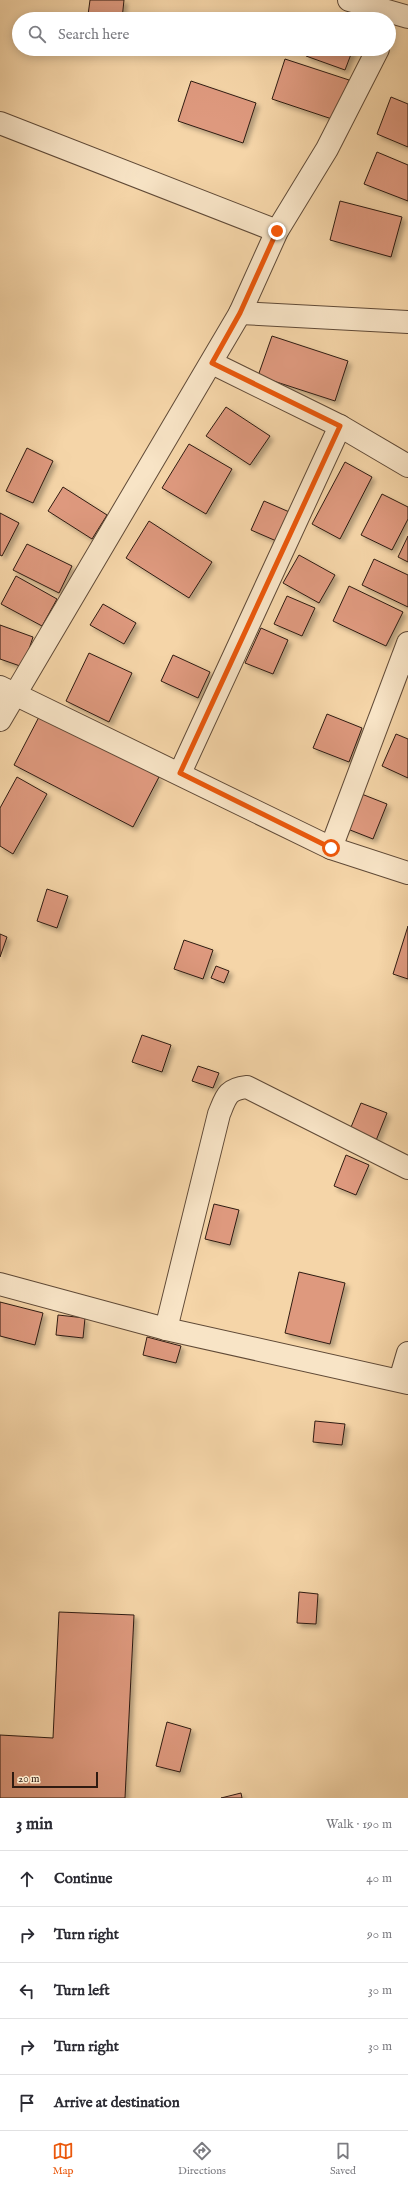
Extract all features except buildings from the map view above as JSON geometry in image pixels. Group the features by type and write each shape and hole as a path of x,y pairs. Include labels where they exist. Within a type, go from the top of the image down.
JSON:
{"street":[{"path":"349,0 388,12"},
{"path":"0,720 8,691 212,363 240,313 277,231 327,149 374,56"},
{"path":"0,123 277,231"},
{"path":"240,313 408,322"},
{"path":"212,363 340,426 408,466"},
{"path":"180,773 340,426"},
{"path":"331,848 408,643"},
{"path":"8,691 180,773 331,848 406,868"},
{"path":"166,1329 219,1114 226,1096 235,1088 247,1087 408,1168"},
{"path":"0,1284 166,1329 404,1382 408,1353"}],"route":[{"path":"277,231 240,313 212,363 340,426 180,773 331,848"}]}
